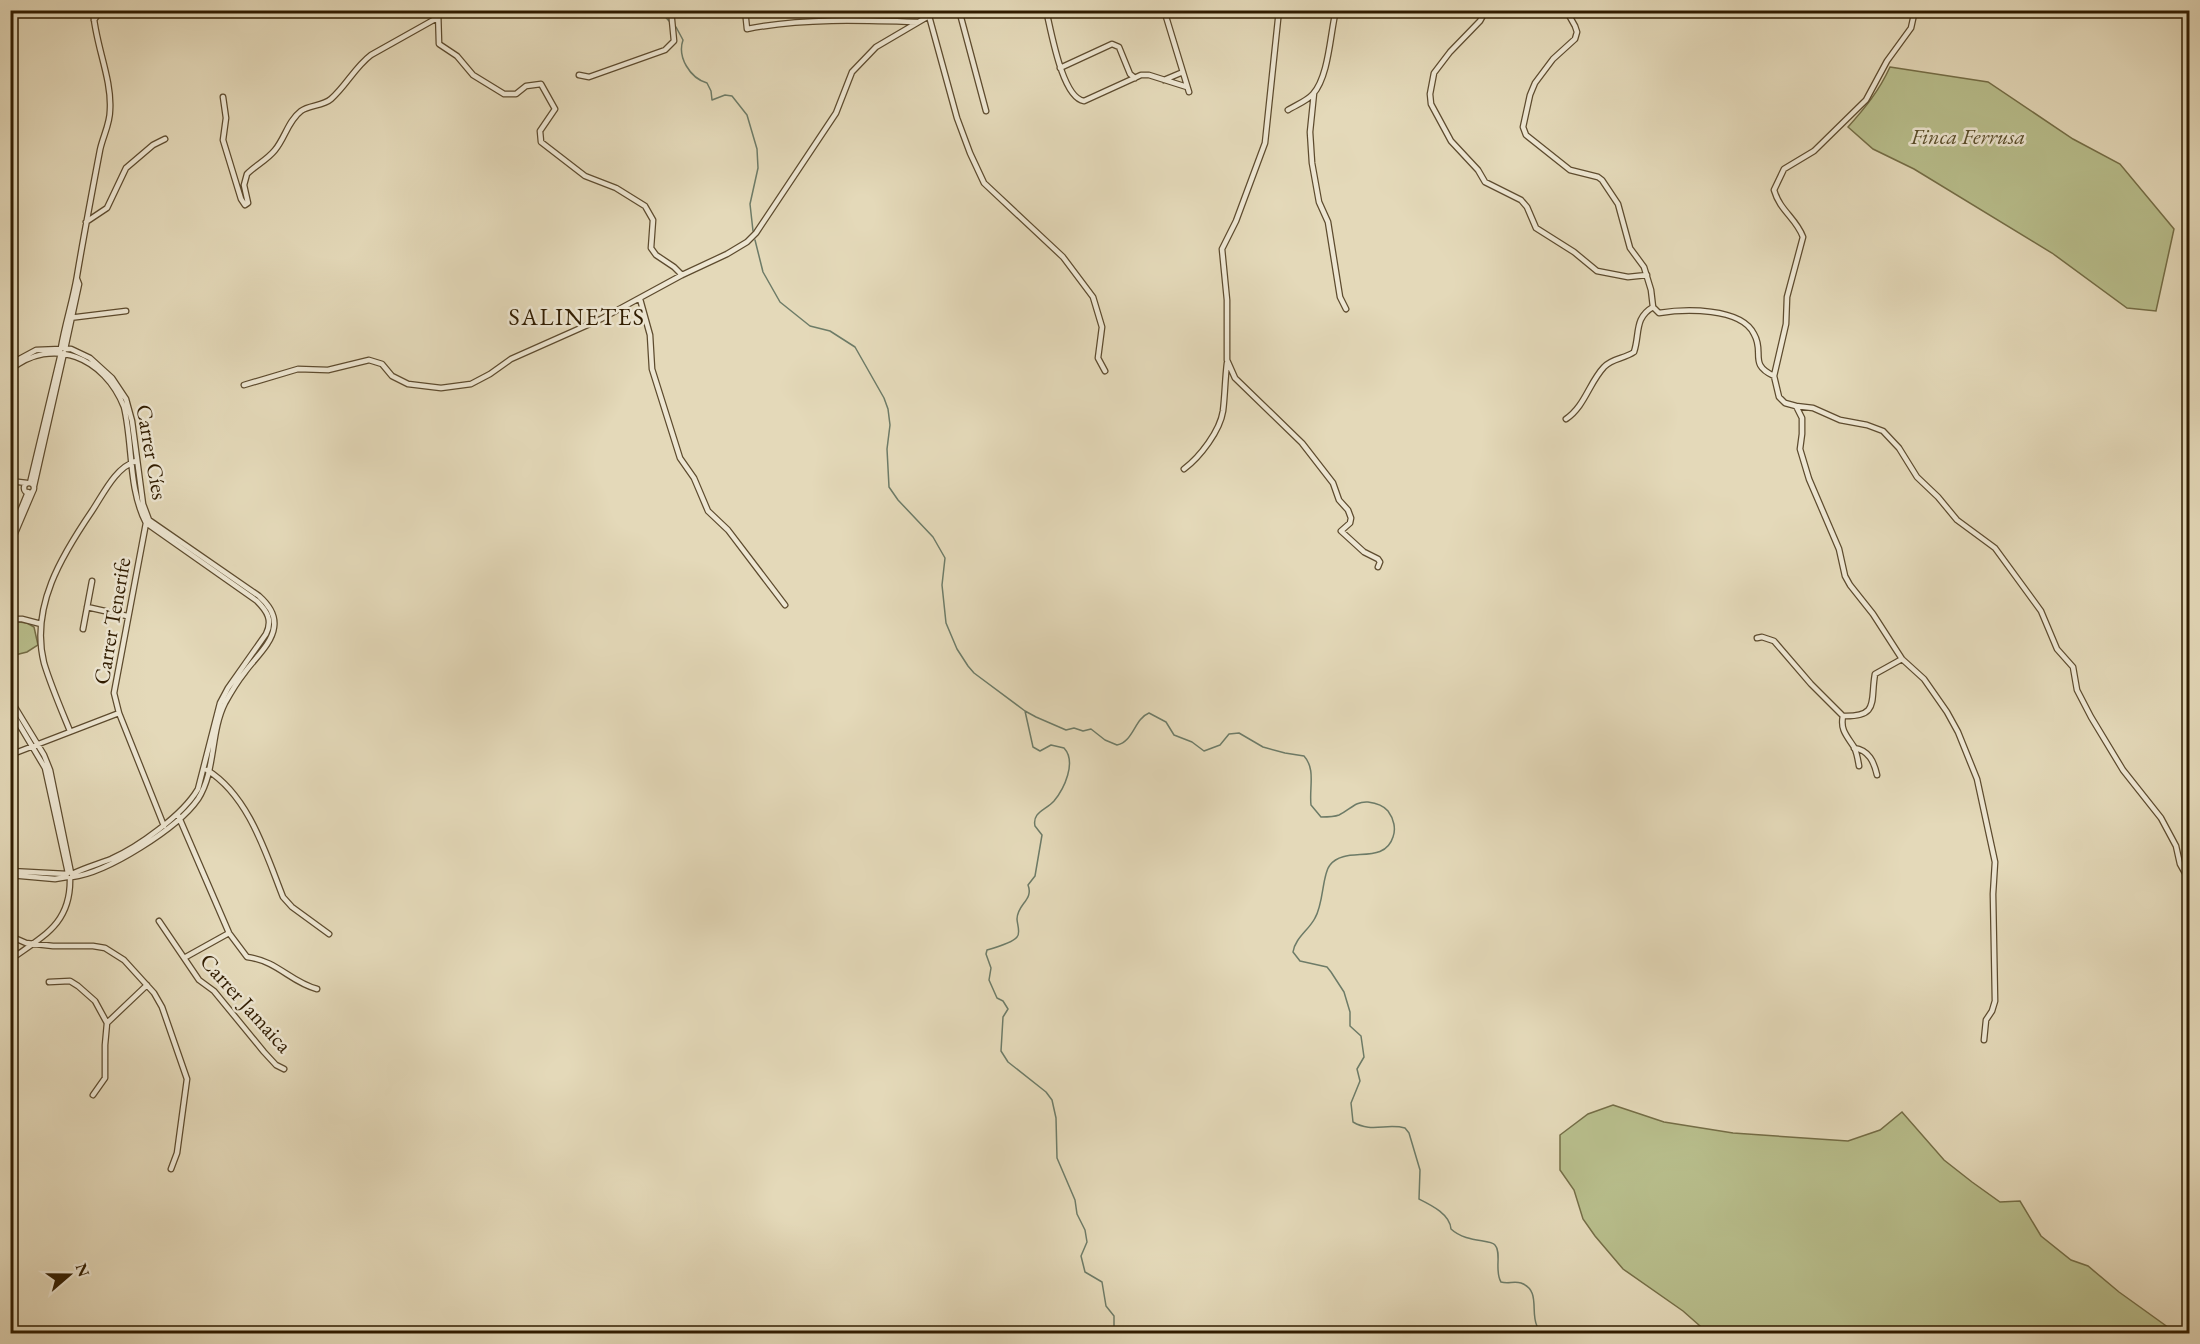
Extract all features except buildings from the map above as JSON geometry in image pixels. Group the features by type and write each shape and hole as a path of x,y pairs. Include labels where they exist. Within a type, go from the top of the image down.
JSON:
{"street":[{"path":"10,545 29,487 79,284 76,281 86,222 110,112 109,92 95,35 93,10"},
{"path":"94,20 101,10"},
{"path":"438,10 439,44 457,56 483,83 508,95 516,94 526,86 541,84 555,109 540,131 541,142 585,176 616,188 645,206 653,220 651,248 656,255 682,275"},
{"path":"579,75 590,77 665,51 674,41 671,10"},
{"path":"745,10 747,29 778,23 828,20 918,22"},
{"path":"244,385 298,369 328,370 369,360 382,364 392,376 408,384 433,388 471,384 511,359 640,299 747,242 756,233 836,114 852,72 876,47 939,10"},
{"path":"959,10 986,111"},
{"path":"1046,10 1060,68 1073,95 1078,100 1084,100 1135,78 1149,75 1188,90 1181,73 1164,10"},
{"path":"1184,469 1197,459 1206,447 1223,413 1227,360 1227,300 1222,249 1236,221 1265,143 1279,10"},
{"path":"1336,10 1326,63 1314,93 1310,132 1312,163 1319,202 1328,222 1340,297 1346,309"},
{"path":"1486,10 1480,21 1450,52 1434,73 1430,94 1431,104 1451,141 1478,170 1485,182 1521,200 1527,207 1536,228 1574,252 1597,271 1628,277 1647,275"},
{"path":"1566,10 1577,32 1575,39 1553,59 1535,83 1523,128 1526,135 1570,170 1602,180 1618,204 1630,248 1644,267 1653,307 1659,313 1696,311 1725,314 1741,321 1754,332 1758,345 1758,365 1763,371 1774,376"},
{"path":"1915,10 1911,28 1887,61 1866,100 1814,151 1784,169 1774,190 1778,202 1800,228 1803,237 1787,297 1786,324 1774,376 1779,397 1785,403 1814,408 1840,420 1858,422 1883,431 1899,448 1917,477 1957,520 1995,548 2041,611 2057,649 2073,667 2077,690 2123,770 2162,818 2173,838 2180,864 2190,882"},
{"path":"929,16 957,118 984,183 1063,257 1094,297 1102,327 1098,358 1105,371"},
{"path":"223,96 226,118 223,140 241,199 245,205 248,203 244,185 247,174 275,150 297,114 302,110 329,101 362,61 437,18"},
{"path":"1060,68 1112,44 1119,48 1130,74 1135,78"},
{"path":"1164,80 1181,73"},
{"path":"1179,85 1177,80 1181,73"},
{"path":"1126,82 1130,74"},
{"path":"1288,110 1314,93"},
{"path":"86,222 107,208 126,168 153,146 165,140"},
{"path":"640,299 650,335 652,369 680,458 694,478 708,511 728,530 785,605"},
{"path":"1566,419 1585,398 1602,368 1609,362 1634,352 1641,316 1653,307"},
{"path":"70,318 126,311"},
{"path":"10,364 36,350 63,351"},
{"path":"10,370 35,355 63,351"},
{"name":"Carrer Cíes","path":"63,351 83,359 94,367 109,381 120,396 127,418 139,504 148,521"},
{"path":"1227,360 1235,378 1302,442 1333,483 1351,518 1350,523 1341,531 1364,552 1378,559 1380,562 1378,567"},
{"path":"1796,406 1802,418 1800,449 1809,479 1839,549 1845,576 1902,659 1924,679 1958,732 1977,779 1994,852 1995,1001 1986,1020 1984,1040"},
{"path":"70,732 44,662 40,636 48,589 67,550 109,485 119,472 134,461"},
{"path":"12,481 29,487"},
{"path":"11,532 29,487"},
{"path":"10,873 55,879 100,868 129,855 163,830 191,801 198,789 206,770 220,703 228,688 267,634 270,619 257,601 148,521"},
{"name":"Carrer Tenerife","path":"148,521 114,693 119,713 164,823"},
{"path":"83,629 92,581"},
{"path":"87,607 128,616"},
{"path":"10,619 22,619 41,624"},
{"path":"1758,638 1774,641 1811,684 1843,716 1859,716 1868,710 1874,698 1875,674 1902,659"},
{"path":"10,699 35,746"},
{"path":"10,709 35,746 44,755 52,778 70,887 64,912 57,925 37,943 10,960"},
{"path":"10,755 119,713"},
{"path":"1843,716 1843,730 1854,748 1859,766"},
{"path":"1854,748 1864,750 1873,762 1877,775"},
{"path":"206,770 227,788 244,810 283,897 292,907 329,934"},
{"path":"69,875 128,850 178,815"},
{"path":"178,815 229,933 247,957 268,962 308,987 318,989"},
{"path":"163,830 164,823"},
{"name":"Carrer Jamaica","path":"159,921 199,980 214,991 264,1052 276,1065 284,1069"},
{"name":"Carrer Jamaica","path":"184,958 229,933"},
{"path":"10,936 26,943 105,948 124,960 147,985 162,1007 187,1079 177,1153 171,1169"},
{"path":"49,982 70,981 78,986 95,1001 107,1023 105,1078 93,1095"},
{"path":"107,1023 147,985"}],"green space":[{"name":"Finca Ferrusa","path":"1890,67 1988,82 2073,139 2120,164 2174,229 2156,311 2127,308 2052,253 1914,169 1873,149 1848,127 1871,99"},
{"path":"11,621 27,623 34,627 38,645 27,652 11,656"},
{"path":"1613,1105 1664,1122 1733,1133 1848,1141 1880,1130 1902,1112 1944,1160 2000,1202 2020,1201 2041,1236 2071,1260 2088,1266 2119,1292 2176,1333 1708,1333 1683,1311 1623,1269 1583,1219 1574,1190 1560,1170 1560,1135 1588,1114"}],"waterway":[{"path":"659,10 669,21"},
{"path":"676,27 683,40 683,60 695,77 707,83 712,100 725,95 732,96 747,115 757,149 758,168 750,204 753,231"},
{"path":"755,240 763,272 780,302 810,326 830,331 855,347 884,398 890,425 887,449 889,487 898,500 933,537 945,558 942,585 946,623 957,649 974,673 1036,717 1066,730 1091,729 1105,740 1117,745 1123,743 1140,720 1149,713 1166,722 1174,735 1192,742 1204,751 1220,745 1229,734 1239,733 1263,747 1304,756 1311,773 1311,805 1321,817 1339,815 1363,802 1371,802 1388,811 1394,827 1394,834 1388,846 1373,853 1345,856 1330,865 1327,869 1318,912 1296,942 1293,952 1300,961 1327,967 1344,992 1350,1012 1350,1026 1361,1036 1364,1057 1357,1069 1360,1081 1351,1103 1353,1122 1366,1127 1405,1128 1409,1133 1420,1170 1419,1199 1444,1214 1451,1229 1457,1233 1470,1239 1495,1245 1501,1282 1516,1282 1527,1286 1533,1296 1537,1327 1543,1334"},
{"path":"1025,711 1033,747 1040,751 1051,745 1064,748 1068,754 1069,768 1058,796 1036,817 1035,826 1042,835 1035,876 1028,885 1029,895 1018,914 1018,935 1008,943 987,950 986,954 991,968 989,980 997,998 1003,1001 1008,1009 1003,1017 1001,1051 1008,1062 1046,1092 1052,1100 1056,1118 1057,1158 1085,1230 1087,1242 1081,1256 1085,1272 1102,1282 1106,1306 1114,1316 1114,1327 1108,1334"}],"district":[{"name":"SALINETES","path":"577,316"}]}
